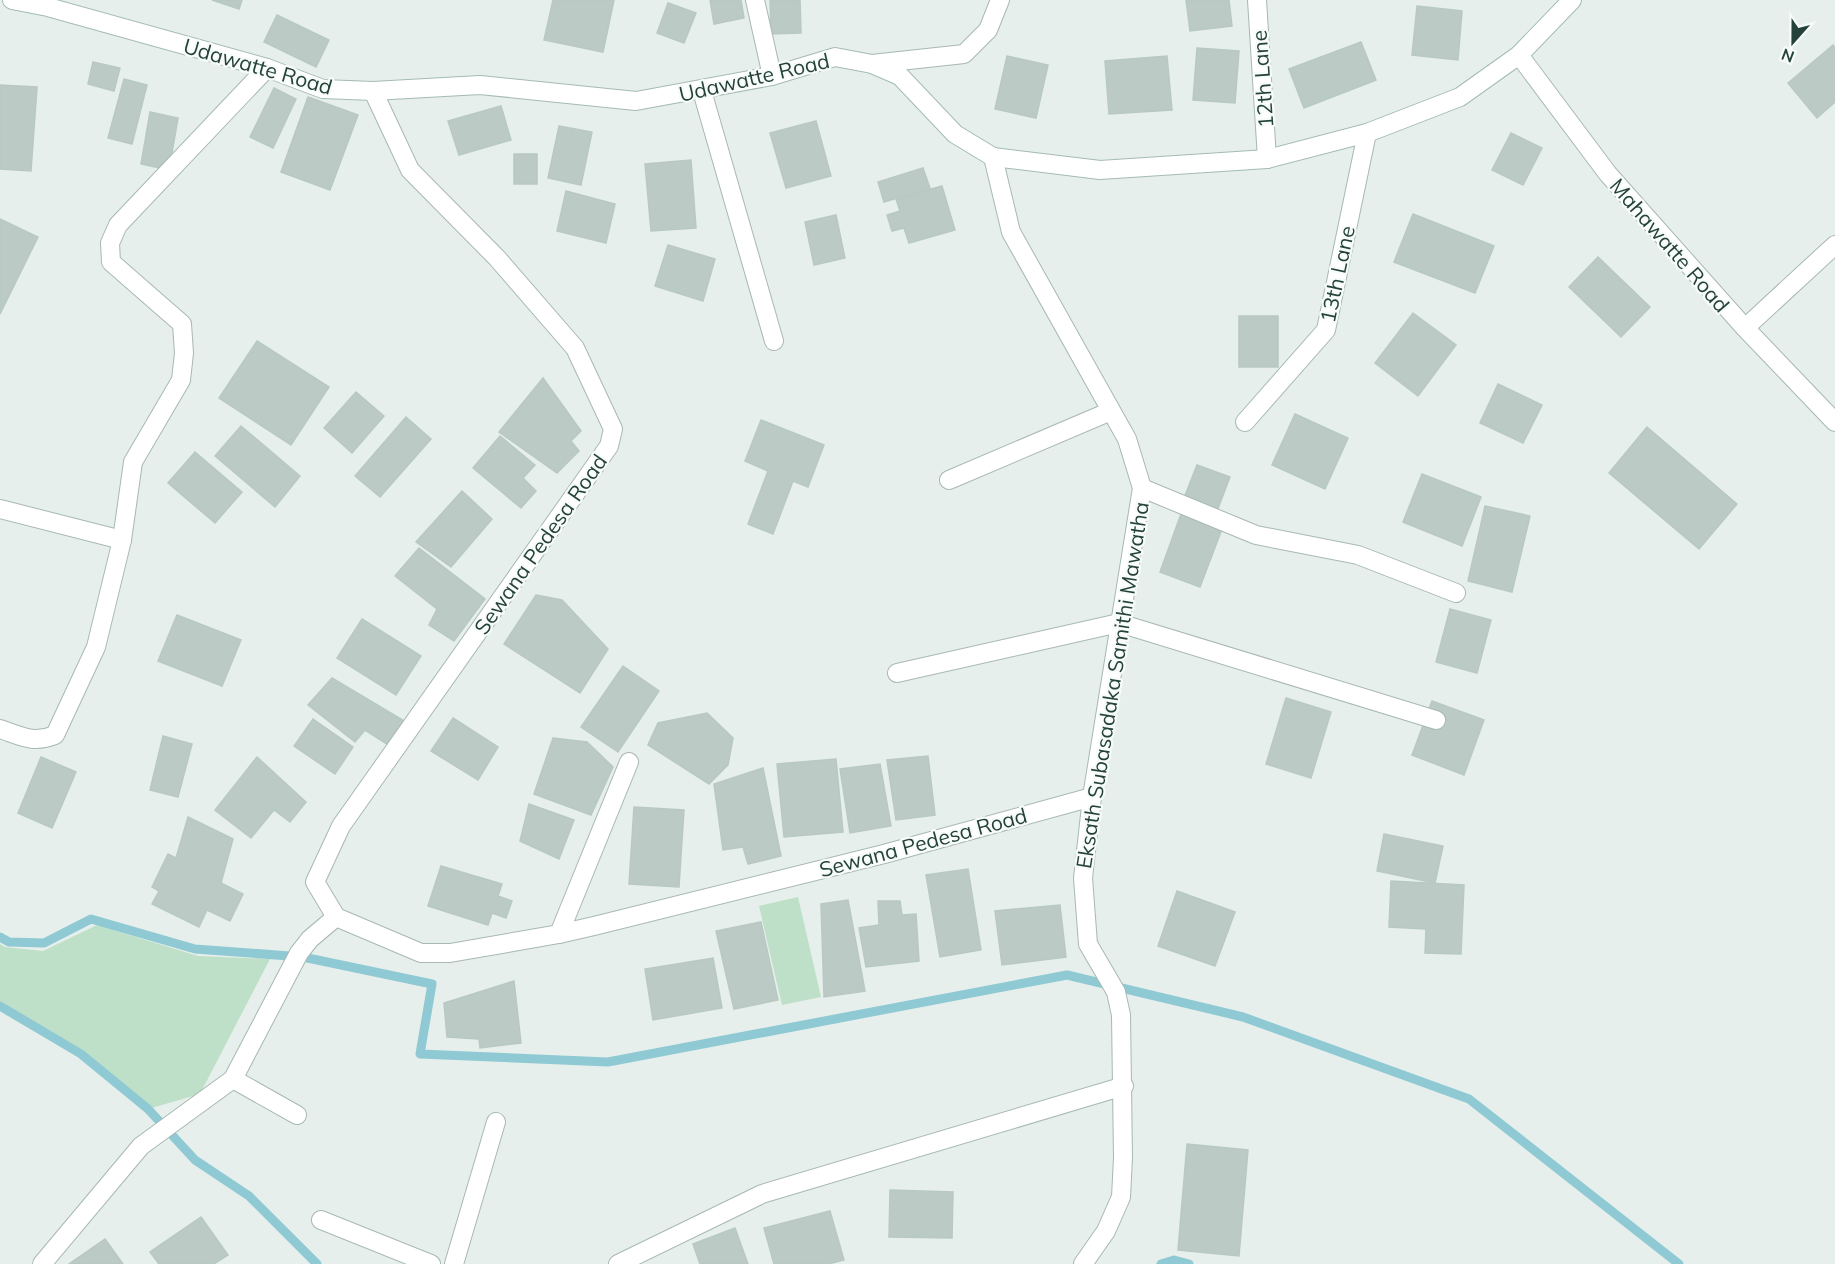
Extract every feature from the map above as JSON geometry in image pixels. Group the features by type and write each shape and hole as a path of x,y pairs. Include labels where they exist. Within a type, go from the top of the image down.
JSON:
{"street":[{"name":"Udawatte Road","path":"12,0 48,4 267,68 323,89 373,92 480,85 636,101 702,91 772,76 835,57 872,64 900,76 955,134 993,158 1100,170 1267,159 1367,133 1460,97 1519,55 1572,0"},
{"path":"754,0 772,76"},
{"path":"872,64 964,54 988,30 1000,0"},
{"name":"12th Lane","path":"1257,0 1267,159"},
{"name":"Mahawatte Road","path":"1519,55 1608,174 1744,328 1835,422"},
{"path":"0,729 33,740 45,740 55,735 96,647 122,540 133,462 181,380 184,353 182,324 111,262 110,243 118,225 267,68"},
{"path":"702,91 774,341"},
{"name":"Sewana Pedesa Road","path":"373,92 410,170 497,258 575,348 613,429 609,446 341,826 315,882 336,917 421,953 450,952 559,934 884,854 1092,796"},
{"name":"13th Lane","path":"1245,422 1326,330 1367,133"},
{"name":"Eksath Subasadaka Samithi Mawatha","path":"993,158 1011,232 1127,440 1142,488 1092,796 1083,878 1088,944 1116,992 1121,1015 1124,1086 1121,1197 1106,1231 1083,1264"},
{"path":"1744,328 1835,245"},
{"path":"949,480 1111,411"},
{"path":"1142,488 1256,535 1358,555 1456,593"},
{"path":"0,509 122,540"},
{"path":"897,673 1119,623 1436,720"},
{"path":"559,934 629,762"},
{"path":"42,1264 141,1146 233,1079 299,953 310,939 336,917"},
{"path":"233,1079 297,1115"},
{"path":"618,1264 762,1194 1124,1086"},
{"path":"454,1264 496,1122"},
{"path":"321,1220 431,1264"}],"green space":[{"path":"798,897 821,997 782,1005 759,906"},
{"path":"97,925 198,956 270,959 200,1094 148,1109 81,1054 0,1006 0,944 5,947 43,951"}],"building":[{"path":"212,0 242,0 239,9"},
{"path":"553,0 614,0 603,52 544,40"},
{"path":"710,0 741,0 744,18 714,24"},
{"path":"770,0 800,0 801,33 771,34"},
{"path":"1186,0 1229,0 1232,26 1190,31"},
{"path":"668,3 696,13 684,43 657,33"},
{"path":"1417,6 1462,11 1458,60 1412,55"},
{"path":"277,15 329,40 316,67 264,42"},
{"path":"1361,42 1376,80 1304,108 1289,69"},
{"path":"1833,45 1835,48 1835,102 1817,118 1788,83"},
{"path":"1197,48 1239,51 1235,103 1193,100"},
{"path":"1007,56 1048,65 1036,118 995,109"},
{"path":"1167,56 1172,110 1109,114 1105,61"},
{"path":"93,62 120,68 114,91 88,84"},
{"path":"124,79 147,85 132,144 108,138"},
{"path":"0,85 37,87 31,171 0,169"},
{"path":"274,88 296,99 273,148 250,137"},
{"path":"308,97 358,115 330,190 281,172"},
{"path":"501,106 511,140 459,155 448,121"},
{"path":"150,112 178,118 169,170 141,164"},
{"path":"816,121 831,176 786,188 770,133"},
{"path":"559,126 592,132 581,185 548,178"},
{"path":"1511,133 1542,148 1523,185 1492,170"},
{"path":"514,154 537,154 537,184 514,184"},
{"path":"691,160 696,228 651,231 645,164"},
{"path":"923,168 930,188 884,202 878,182"},
{"path":"942,186 955,230 909,243 904,228 892,231 887,215 900,211 896,199"},
{"path":"566,191 615,204 606,243 557,231"},
{"path":"1413,214 1494,246 1475,293 1394,262"},
{"path":"836,215 845,258 814,265 805,222"},
{"path":"0,219 38,237 0,314"},
{"path":"668,245 715,259 703,301 655,286"},
{"path":"1598,257 1650,307 1621,337 1569,287"},
{"path":"1413,313 1456,345 1418,396 1375,363"},
{"path":"1239,316 1278,316 1278,367 1239,367"},
{"path":"257,341 329,387 291,445 219,398"},
{"path":"543,378 581,431 571,441 579,451 557,473 499,432"},
{"path":"1498,384 1542,405 1523,443 1480,423"},
{"path":"356,392 384,416 352,453 324,428"},
{"path":"1295,414 1348,438 1325,489 1272,465"},
{"path":"406,417 431,439 380,497 355,476"},
{"path":"761,420 824,445 808,487 793,481 773,534 748,524 768,471 745,461"},
{"path":"241,426 300,476 275,507 215,456"},
{"path":"1647,427 1737,504 1699,549 1609,473"},
{"path":"500,436 535,465 523,478 536,491 521,508 473,468"},
{"path":"195,452 242,492 215,523 168,483"},
{"path":"1197,465 1230,477 1217,511 1184,498"},
{"path":"1422,474 1481,497 1462,546 1403,522"},
{"path":"462,491 492,519 451,567 416,542"},
{"path":"1485,506 1530,516 1512,592 1468,581"},
{"path":"1181,514 1222,529 1200,587 1160,572"},
{"path":"419,548 485,599 454,641 429,625 437,609 395,576"},
{"path":"536,595 562,600 608,649 580,693 504,644"},
{"path":"1450,609 1491,620 1477,673 1436,662"},
{"path":"177,615 241,640 222,686 158,661"},
{"path":"362,619 421,656 396,695 337,658"},
{"path":"623,666 659,691 618,752 581,727"},
{"path":"332,678 406,722 393,748 365,730 355,742 308,705"},
{"path":"1286,698 1331,712 1311,778 1266,764"},
{"path":"1432,701 1484,720 1464,775 1412,755"},
{"path":"707,713 733,738 728,765 709,784 648,745 658,723"},
{"path":"453,718 498,747 478,780 431,751"},
{"path":"313,719 353,747 335,774 294,746"},
{"path":"163,736 192,744 178,797 150,790"},
{"path":"553,738 587,742 613,767 591,815 534,794"},
{"path":"928,756 935,815 896,820 887,760"},
{"path":"41,757 76,772 52,828 18,813"},
{"path":"257,757 306,802 290,822 274,810 251,838 215,810"},
{"path":"836,759 843,832 784,837 777,764"},
{"path":"880,764 891,826 850,833 840,769"},
{"path":"763,768 781,856 748,864 743,847 723,850 714,784"},
{"path":"529,804 574,820 559,859 520,841"},
{"path":"634,807 684,810 679,887 629,884"},
{"path":"188,817 233,839 221,883 243,894 230,921 207,910 199,927 152,904 159,891 152,887 168,854 176,858"},
{"path":"1384,834 1443,846 1435,883 1377,871"},
{"path":"441,866 502,884 498,896 512,901 506,918 492,913 488,925 428,906"},
{"path":"968,869 981,950 940,957 926,875"},
{"path":"1391,881 1464,885 1461,954 1425,953 1426,929 1389,927"},
{"path":"1177,891 1235,912 1215,966 1158,946"},
{"path":"848,900 865,991 824,997 821,904"},
{"path":"878,901 900,901 902,915 916,914 919,961 866,967 859,928 879,925"},
{"path":"1060,905 1066,957 1002,965 995,911"},
{"path":"761,922 778,1000 734,1009 716,931"},
{"path":"713,958 722,1008 653,1020 645,969"},
{"path":"514,981 521,1043 480,1048 479,1039 447,1037 444,1003"},
{"path":"1187,1144 1248,1150 1239,1256 1178,1250"},
{"path":"890,1190 953,1192 952,1238 889,1237"},
{"path":"830,1211 844,1260 828,1264 774,1264 764,1228"},
{"path":"201,1217 228,1255 214,1264 159,1264 150,1252"},
{"path":"735,1228 748,1264 700,1264 693,1244"},
{"path":"105,1239 123,1264 69,1264"}],"waterway":[{"path":"0,937 9,942 44,943 91,919 195,949 303,957 432,984 420,1054 608,1062 1067,975 1243,1017 1469,1099 1679,1264"},
{"path":"0,1006 81,1054 148,1109 195,1160 249,1196 317,1264"},
{"path":"1161,1264 1174,1260 1189,1264"}]}
